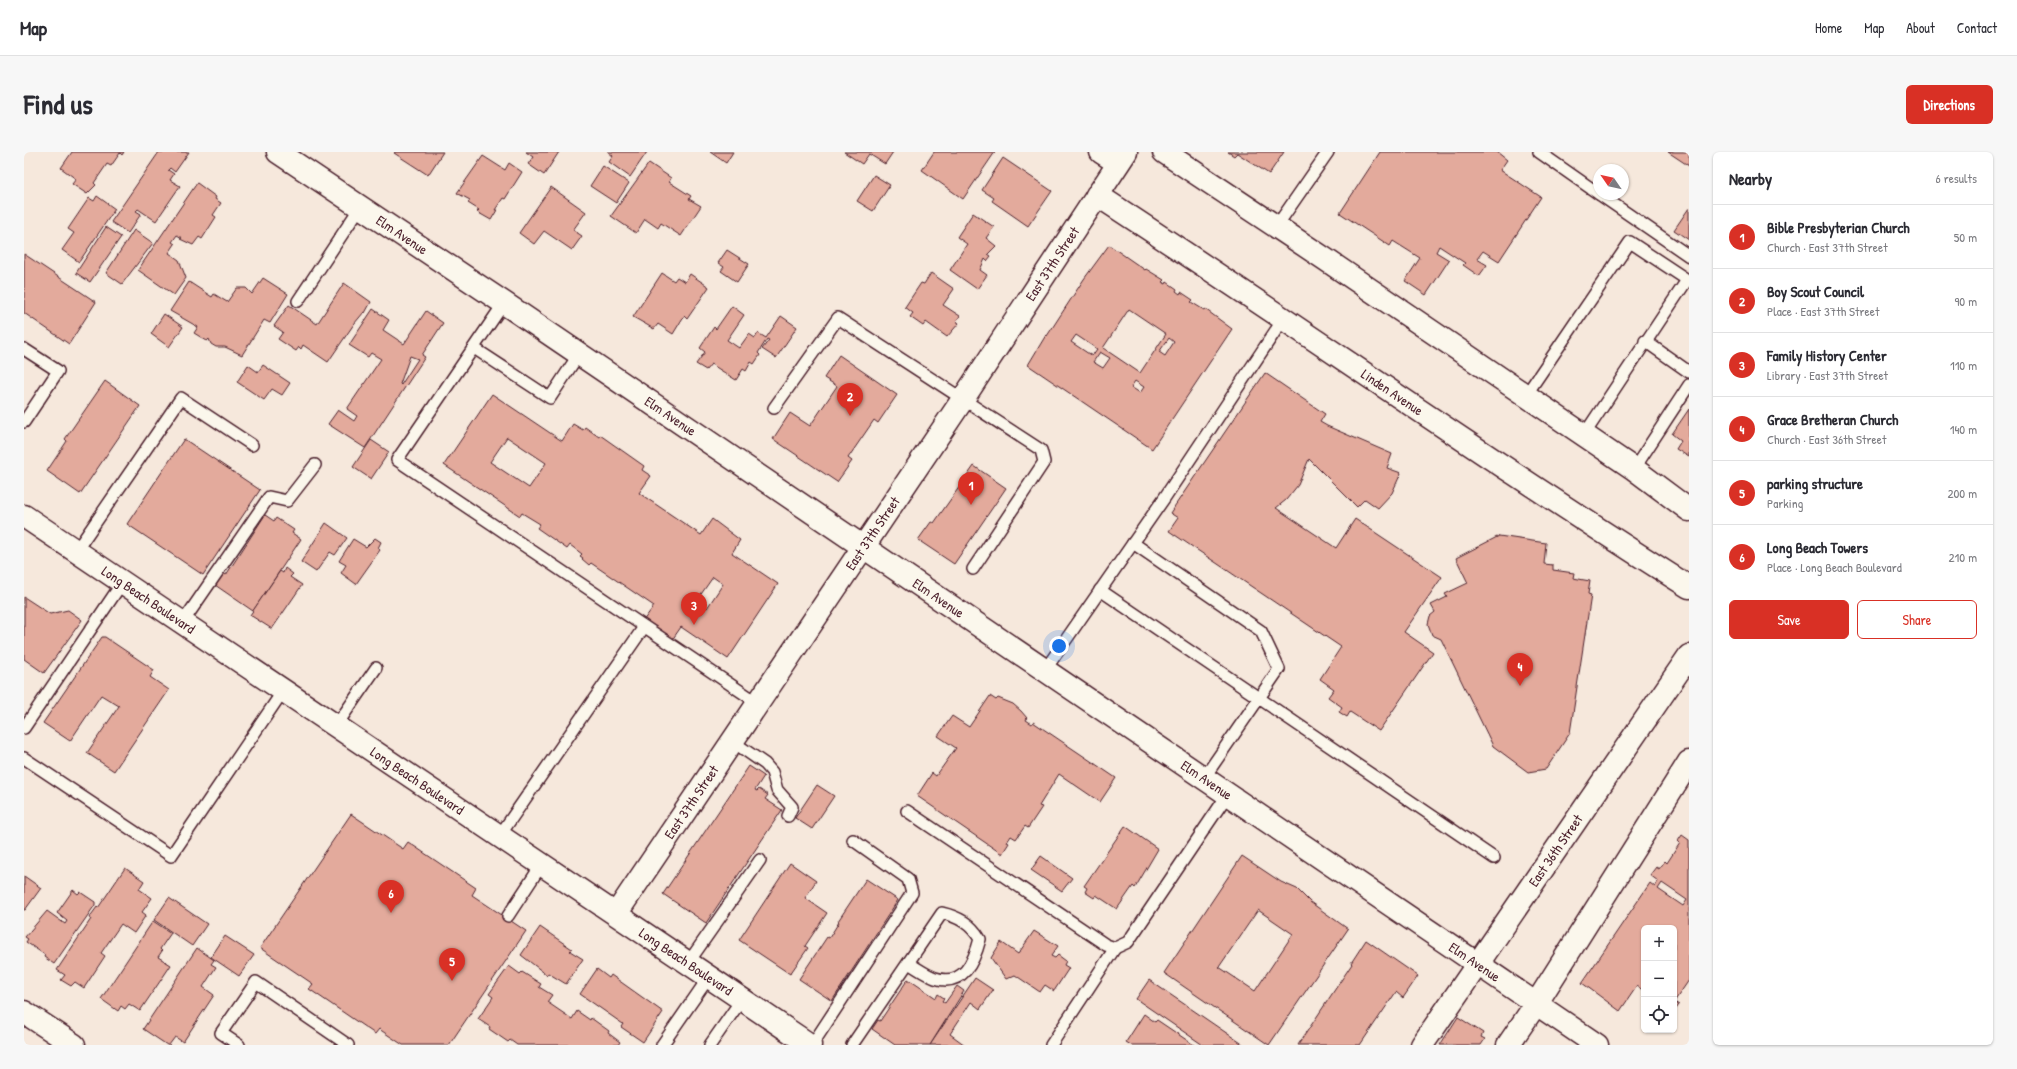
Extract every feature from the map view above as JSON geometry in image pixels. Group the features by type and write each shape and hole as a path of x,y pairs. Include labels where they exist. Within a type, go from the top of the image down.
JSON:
{"street":[{"name":"Elm Avenue","path":"278,152 504,303 1597,1045"},
{"path":"1164,152 1526,395 1634,469 1689,510"},
{"name":"East 37th Street","path":"616,914 963,399 1097,195 1115,156"},
{"name":"Linden Avenue","path":"1097,195 1284,318 1594,527 1689,586"},
{"name":"Long Beach Boulevard","path":"24,516 811,1045"},
{"name":"East 36th Street","path":"1422,1045 1689,656"},
{"path":"1508,1045 1536,1004 1689,762"},
{"path":"24,1012 74,1045"}],"lane":[{"path":"1276,227 1328,152"},
{"path":"1539,152 1593,190"},
{"path":"1608,200 1689,256"},
{"path":"298,302 360,206"},
{"path":"1526,395 1630,242 1688,280 1645,341 1584,435"},
{"path":"504,303 397,460 758,703"},
{"path":"774,408 838,318 1041,450 1044,462 973,569"},
{"path":"1045,670 1165,497 1284,318"},
{"path":"1645,341 1689,372"},
{"path":"474,348 550,398 579,354"},
{"path":"24,349 58,371 24,422"},
{"path":"1634,469 1689,385"},
{"path":"76,552 181,398 252,445"},
{"path":"183,622 269,497 287,501 314,464"},
{"path":"1133,543 1261,632 1279,669 1204,778"},
{"path":"24,728 122,582"},
{"path":"1100,590 1494,858"},
{"path":"500,835 644,626"},
{"path":"336,726 376,668"},
{"path":"24,758 170,856 283,691"},
{"path":"732,741 765,764 772,772 777,790 792,807 788,816"},
{"path":"1051,1045 1116,948 1128,942 1228,794"},
{"path":"907,811 1106,945 1116,948"},
{"path":"811,1045 912,893 908,879 854,840"},
{"path":"688,963 760,860"},
{"path":"508,916 542,864"},
{"path":"852,1045 942,913 953,916 972,927 980,939 976,957 964,974 948,981 934,978 908,963"},
{"path":"662,1045 709,977"},
{"path":"239,1045 221,1033 256,982 348,1045"},
{"path":"710,1045 742,999"}],"building":[{"path":"72,152 124,152 122,155 120,153 111,166 107,164 94,183 96,185 87,194 72,184 76,179 61,168"},
{"path":"159,152 189,152 175,172 170,168 168,170 174,174 170,180 180,186 156,221 138,209 136,211 141,214 128,233 111,222"},
{"path":"443,152 428,175 394,153"},
{"path":"526,152 559,152 544,175 528,164 533,157"},
{"path":"608,152 647,152 630,177 609,162 613,156"},
{"path":"710,152 733,152 726,163"},
{"path":"844,152 893,152 885,164 869,154 862,164"},
{"path":"934,152 995,152 963,199 922,170"},
{"path":"1228,152 1284,152 1269,174 1237,153 1234,156"},
{"path":"1380,152 1497,152 1507,160 1500,170 1541,197 1499,261 1483,251 1477,259 1487,265 1479,276 1463,265 1465,263 1439,246 1436,252 1449,260 1426,295 1405,281 1420,258 1393,241 1390,246 1340,213"},
{"path":"1668,152 1689,152 1689,166"},
{"path":"483,156 505,170 509,163 522,172 505,199 503,198 495,210 497,210 491,220 477,212 479,210 468,203 470,200 457,193"},
{"path":"1003,158 1052,191 1028,226 992,201 994,198 982,190"},
{"path":"649,163 671,178 669,182 691,196 689,199 701,206 681,236 661,223 658,228 645,219 636,233 611,216"},
{"path":"603,166 629,183 616,203 590,186"},
{"path":"874,175 890,185 873,211 857,201"},
{"path":"197,183 216,197 215,199 221,203 213,215 216,217 202,239 199,237 193,245 180,239 182,238 177,235 172,242 175,244 169,253 179,260 186,278 174,295 138,270"},
{"path":"551,187 586,212 573,230 582,236 572,250 544,231 534,244 519,233"},
{"path":"97,196 115,209 79,262 62,250 74,233 68,229 89,198 94,201"},
{"path":"1689,208 1689,240 1674,230"},
{"path":"973,213 994,227 986,238 996,246 988,254 991,256 987,261 985,259 980,270 987,275 977,289 950,270 967,244 957,237"},
{"path":"106,227 121,237 90,282 76,273"},
{"path":"134,230 153,243 122,284 106,273"},
{"path":"1109,245 1145,270 1146,269 1164,280 1162,282 1166,284 1167,282 1177,289 1176,291 1180,294 1181,292 1193,300 1191,302 1204,310 1205,309 1232,329 1152,449 1028,365 1046,335 1047,336 1084,279","holes":["1129,309 1166,334 1140,373 1103,348","1076,335 1097,349 1092,356 1071,342","1169,338 1174,342 1165,356 1159,352","1100,352 1110,358 1103,368 1093,362","1135,381 1144,387 1140,393 1131,387"]},
{"path":"727,250 749,264 737,282 721,271 724,267 718,263"},
{"path":"24,254 96,302 69,344 24,313"},
{"path":"662,273 674,281 677,277 685,282 690,274 709,287 687,319 684,316 673,334 658,324 654,329 633,317"},
{"path":"931,273 954,289 943,305 960,316 956,321 959,323 947,337 926,322 923,326 910,317 913,313 905,307 921,283 924,284"},
{"path":"263,278 288,294 270,323 264,320 242,355 225,347 216,347 211,344 209,339 207,341 194,333 198,327 170,311 189,282 212,297 214,294 227,302 237,288 246,288 252,294"},
{"path":"344,283 371,302 365,313 364,312 354,324 328,362 303,345 301,349 299,347 296,351 278,339 283,332 274,326 289,305 317,324"},
{"path":"732,306 744,315 727,340 739,348 749,334 755,338 758,333 766,338 781,316 797,327 776,358 762,349 769,340 767,339 758,353 760,355 754,364 751,362 746,371 743,369 736,380 711,364 706,370 696,364 705,352 700,348 714,327 716,329"},
{"path":"373,309 389,320 383,330 404,344 426,311 443,323 422,355 425,357 365,448 328,424 338,410 354,421 357,416 347,409 381,359 371,353 368,357 349,345","holes":["410,356 418,359 401,385 400,384"]},
{"path":"164,314 183,327 169,347 151,334"},
{"path":"839,355 897,395 878,423 874,420 848,458 852,461 837,482 773,439 790,413 810,426 837,386 824,378"},
{"path":"248,365 258,372 263,365 290,383 282,395 272,389 264,400 237,382"},
{"path":"1265,373 1325,414 1320,422 1392,454 1387,468 1401,473 1392,493 1378,508 1365,499 1357,507 1309,459 1298,485 1286,500 1276,508 1336,548 1355,519 1442,577 1404,632 1433,652 1379,731 1350,712 1347,717 1339,712 1342,707 1328,697 1334,689 1320,679 1341,647 1169,531 1178,518 1170,513"},
{"path":"105,381 140,406 80,494 47,471 67,441 65,439"},
{"path":"492,394 562,441 573,424 583,430 585,427 599,437 600,435 644,466 642,470 651,476 639,493 701,535 712,519 740,540 732,553 778,584 728,659 681,627 672,640 643,621 654,606 591,563 589,565 580,556 582,554 570,545 567,549 537,528 540,524 522,513 520,516 444,465","holes":["507,437 546,463 529,488 490,462","713,577 723,584 707,608 697,600"]},
{"path":"1689,409 1689,457 1676,449 1681,441 1672,434"},
{"path":"184,439 260,490 203,575 127,524"},
{"path":"371,440 389,452 371,479 353,467"},
{"path":"974,466 1006,488 954,564 918,540 931,522 934,523"},
{"path":"265,515 274,521 276,518 294,530 292,533 301,539 253,611 215,585 223,573 226,575"},
{"path":"326,523 347,538 335,555 330,552 316,572 301,562"},
{"path":"1499,536 1546,543 1544,564 1553,565 1553,570 1574,573 1573,578 1590,581 1588,594 1591,595 1570,733 1546,769 1528,772 1493,746 1441,639 1432,635 1428,624 1430,616 1435,612 1431,605 1447,597 1445,594 1468,583 1456,558"},
{"path":"375,538 381,542 378,548 380,550 356,584 341,573 346,565 339,561 353,539 366,547"},
{"path":"285,568 293,574 290,577 302,585 272,629 250,615 280,571 283,573"},
{"path":"24,597 50,614 68,610 82,620 44,673 24,659"},
{"path":"102,637 105,637 154,670 150,677 169,690 114,771 87,753 119,706 101,695 70,741 43,723"},
{"path":"990,696 996,700 998,698 1013,704 1027,718 1026,720 1032,724 1033,722 1116,778 1100,802 1059,774 1039,806 1042,807 1028,828 1025,826 1016,839 1011,836 1007,842 1009,843 1002,854 917,796 932,773 936,776 956,748 938,736 952,716 969,727"},
{"path":"749,766 764,776 755,790 757,791 759,789 768,795 765,799 782,810 706,923 663,894"},
{"path":"817,785 834,796 812,829 795,818"},
{"path":"351,814 403,849 408,842 476,888 472,895 526,931 449,1045 403,1045 379,1029 375,1034 309,989 313,984 260,948"},
{"path":"1125,826 1158,849 1135,888 1133,886 1117,909 1096,895 1094,898 1085,892 1087,888 1084,886"},
{"path":"1682,835 1689,840 1689,980 1677,998 1677,925 1641,925 1641,989 1637,986 1620,1011 1582,983 1650,883 1655,887 1658,881 1650,875 1656,867 1659,869 1665,861 1667,863 1680,843 1678,841","holes":["1662,883 1687,900 1683,906 1658,889"]},
{"path":"1041,856 1072,878 1062,891 1031,870"},
{"path":"1242,856 1281,882 1297,889 1310,902 1348,929 1269,1045 1164,973","holes":["1258,910 1293,934 1255,991 1219,967"]},
{"path":"790,863 816,881 805,898 827,913 805,946 808,948 790,974 739,940"},
{"path":"125,868 144,881 139,889 152,898 142,912 146,915 134,933 121,924 101,953 105,956 84,988 75,982 71,986 61,980 65,975 57,970 91,919 89,918 97,907 98,908"},
{"path":"24,876 41,888 25,910 24,910"},
{"path":"866,879 898,900 832,1001 799,979 827,937 829,938 839,922 838,921"},
{"path":"73,890 78,894 80,892 95,902 95,905 54,964 44,957 45,955 26,942 28,939 25,937 47,911 65,924 67,921 57,913"},
{"path":"169,898 207,924 192,946 154,920"},
{"path":"153,921 171,933 160,949 162,951 158,957 171,965 140,1011 129,1004 125,1009 121,1006 118,1011 101,999"},
{"path":"540,927 572,949 570,951 583,959 566,984 548,973 547,975 521,955"},
{"path":"1034,931 1058,946 1051,956 1055,958 1058,955 1066,961 1064,965 1069,968 1054,991 1045,985 1040,992 1015,975 1006,979 991,958 1001,942 1018,954"},
{"path":"225,936 254,955 239,976 211,957"},
{"path":"1366,940 1418,976 1403,998 1396,992 1360,1045 1298,1045 1352,964 1351,963"},
{"path":"197,948 214,960 211,964 216,967 203,987 214,995 183,1042 175,1037 169,1045 167,1045 143,1029"},
{"path":"509,966 520,974 522,972 541,984 539,987 552,995 547,1002 572,1019 577,1011 590,1020 591,1018 609,1031 608,1033 620,1042 618,1045 517,1045 510,1040 508,1042 489,1029 490,1027 478,1019 493,997 489,994"},
{"path":"597,969 609,978 611,975 663,1012 643,1042 621,1027 623,1024 580,994"},
{"path":"975,978 993,990 980,1009 971,1002 950,1034 965,1045 930,1045"},
{"path":"908,979 936,998 938,994 944,998 942,1001 945,1003 957,986 964,991 930,1045 895,1045 872,1029 878,1020 880,1021"},
{"path":"1149,980 1244,1045 1203,1045 1136,999"},
{"path":"1144,1014 1155,1022 1157,1020 1194,1045 1131,1045 1126,1042"},
{"path":"1458,1017 1483,1033 1481,1037 1485,1039 1481,1045 1440,1045"}],"place":[{"name":"Boy Scout Council","path":"850,416"},
{"name":"Bible Presbyterian Church","path":"971,505"},
{"name":"Family History Center","path":"694,625"},
{"name":"Grace Bretheran Church","path":"1520,686"},
{"name":"Long Beach Towers","path":"391,913"},
{"name":"parking structure","path":"452,981"}]}
